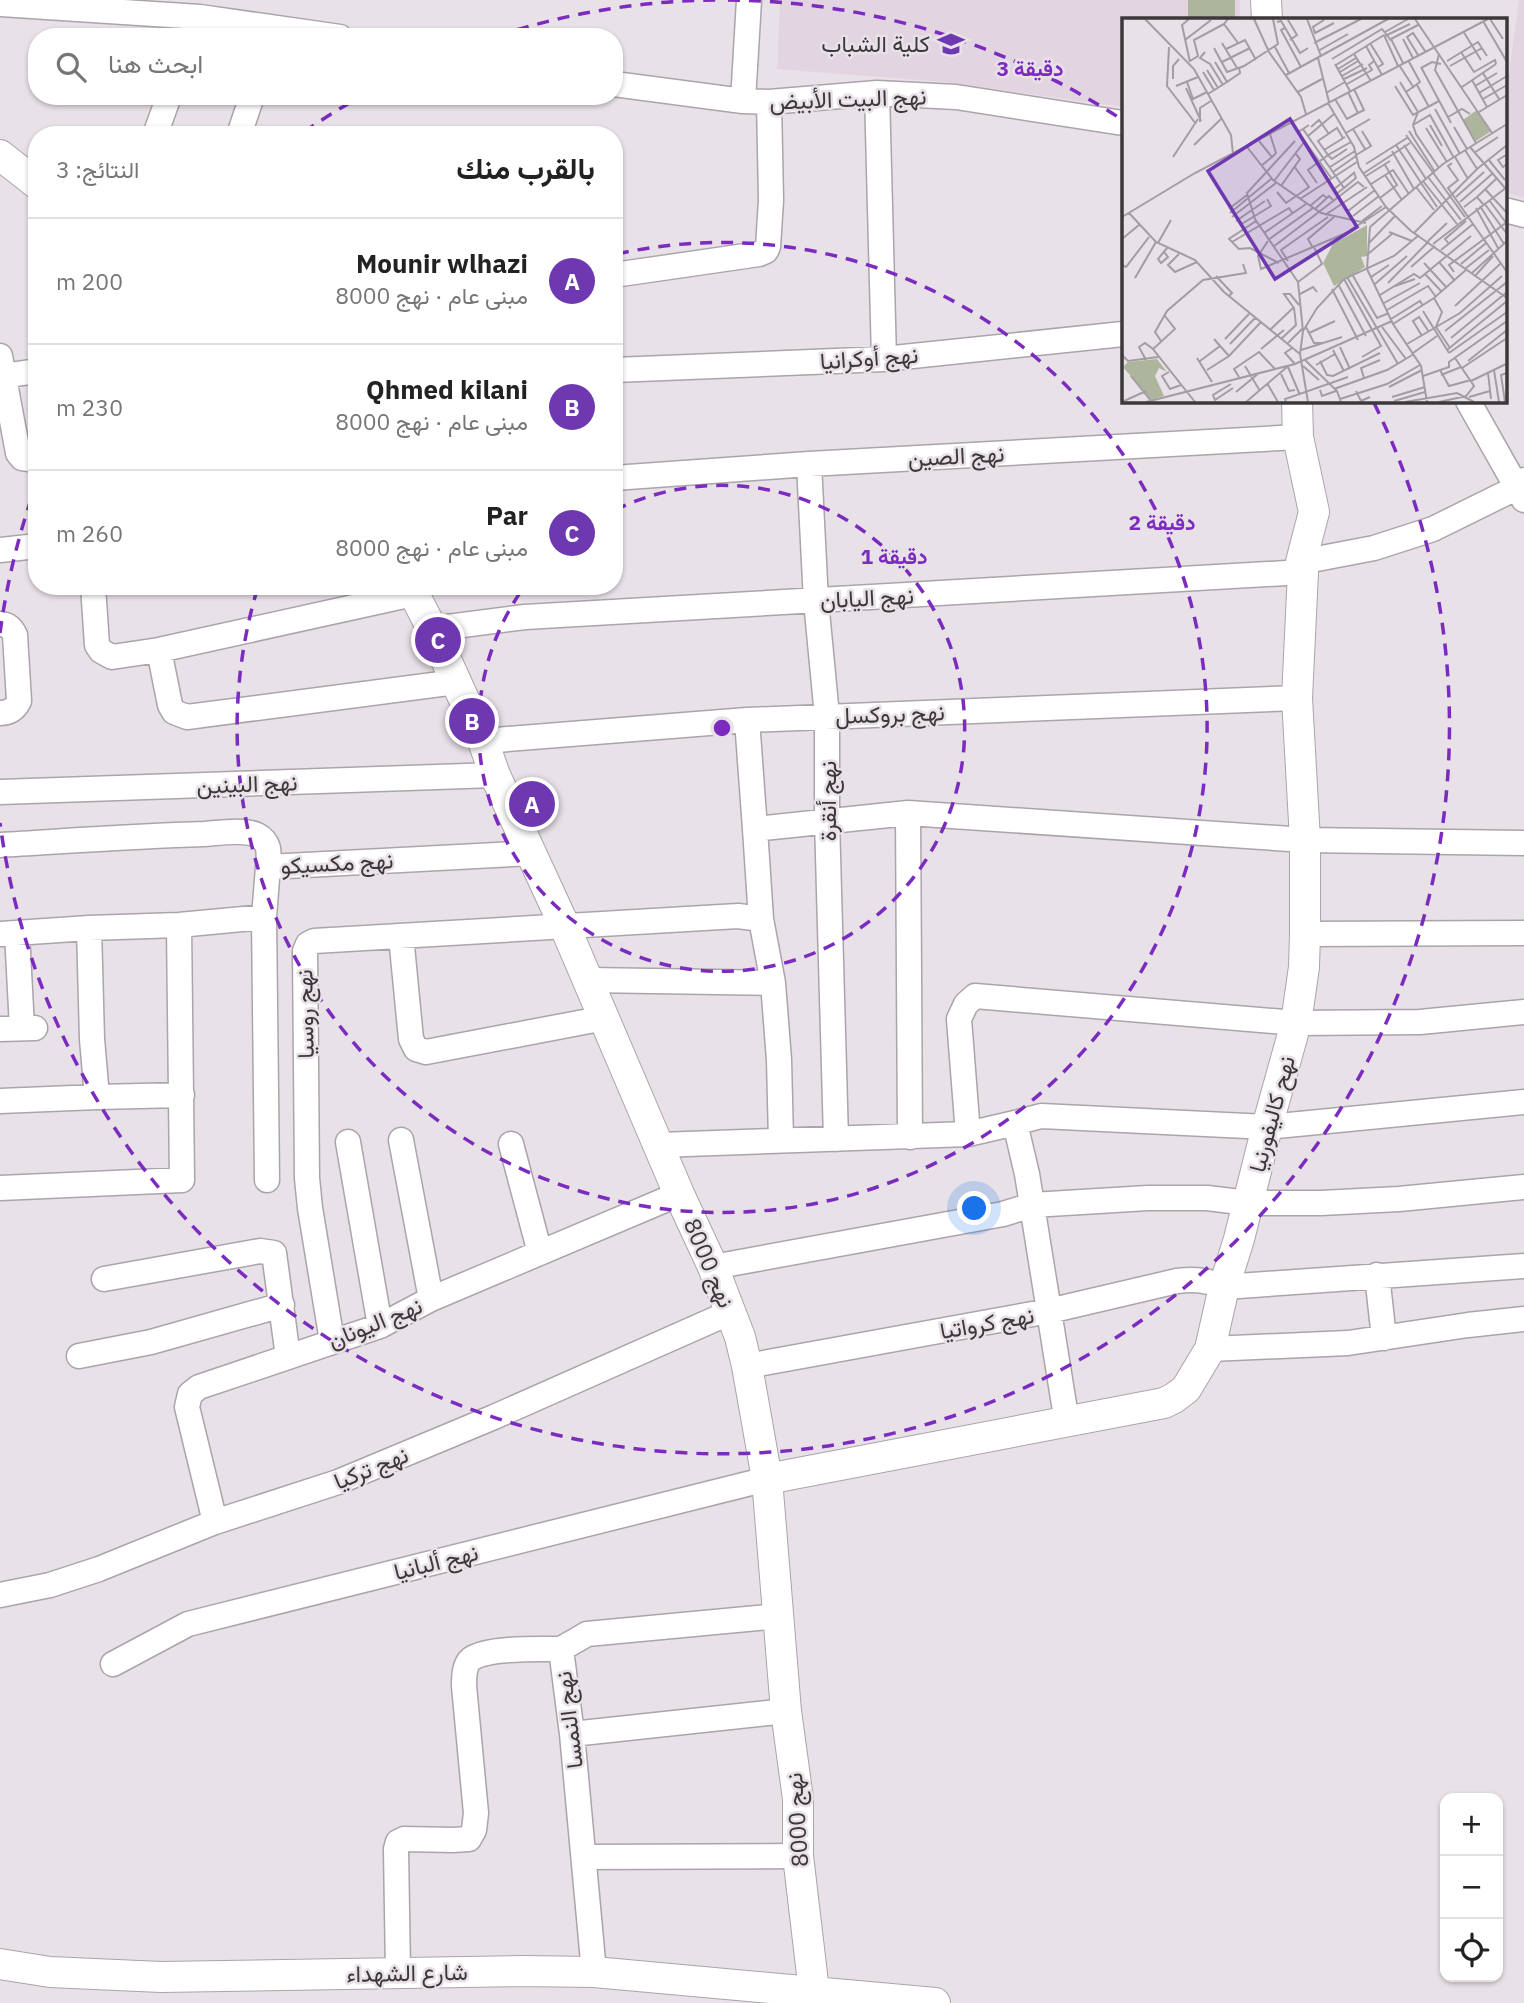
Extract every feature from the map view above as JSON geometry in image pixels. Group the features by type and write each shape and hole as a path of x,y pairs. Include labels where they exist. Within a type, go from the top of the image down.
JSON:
{"street":[{"path":"743,101 749,0"},
{"path":"1266,0 1267,18"},
{"path":"0,4 196,27"},
{"name":"نهج البيت الأبيض","path":"623,85 769,102 877,93 956,97 1122,123"},
{"path":"877,93 884,359"},
{"path":"623,274 766,251 771,200 769,102"},
{"path":"158,126 166,105"},
{"path":"242,126 249,105"},
{"path":"0,155 28,177"},
{"path":"1506,211 1524,215"},
{"name":"نهج أوكرانيا","path":"623,370 884,359 1122,334"},
{"path":"28,370 2,366 5,410 18,453 28,458"},
{"name":"نهح كاليفورنيا","path":"767,1479 1164,1403 1186,1389 1210,1349 1266,1127 1296,1023 1304,967 1305,840 1297,698 1302,567 1314,512 1298,436 1297,402"},
{"path":"1469,402 1521,490"},
{"name":"نهج الصين","path":"623,477 1298,436"},
{"name":"نهج أنقرة","path":"809,464 816,601 827,716 827,820 836,1139"},
{"name":"نهج اليابان","path":"432,629 525,617 816,601 1302,567 1374,548 1433,528 1521,490"},
{"path":"0,550 28,546"},
{"path":"94,595 97,645 101,651 113,657 159,650 391,595"},
{"name":"نهج 8000","path":"415,595 483,741 495,775 532,852 713,1267 731,1312 747,1366 767,1479 786,1711 798,1799 798,1856 814,1992"},
{"path":"0,624 12,628 15,635 19,701 11,711 0,713"},
{"path":"159,650 170,705 174,712 187,717 456,682"},
{"name":"نهج بروكسل","path":"483,741 747,720 1297,698"},
{"path":"747,720 761,919 774,983 780,1140"},
{"name":"نهج البينين","path":"0,792 495,775"},
{"path":"908,813 911,1137"},
{"path":"755,829 908,813 1305,840 1524,843"},
{"name":"نهج مكسيكو","path":"0,845 111,837 254,833 269,847 268,867 532,852"},
{"path":"267,1180 264,917 268,867"},
{"name":"نهج روسيا","path":"332,1341 307,1178 305,951 308,944 314,941 738,916 761,919"},
{"path":"19,1028 8,934 179,925 264,917"},
{"path":"0,1188 182,1180 179,925"},
{"path":"89,928 92,1039 97,1097"},
{"path":"1306,934 1524,933"},
{"path":"401,936 411,1039 416,1049 426,1052 605,1018"},
{"path":"588,980 774,983"},
{"path":"968,1134 959,1019 966,1004 975,996 1296,1023 1420,1022 1524,1012"},
{"path":"0,1101 182,1095"},
{"path":"659,1144 968,1134 1041,1116 1266,1127 1524,1102"},
{"path":"1015,1123 1067,1423"},
{"path":"401,1140 431,1299"},
{"path":"348,1142 380,1326"},
{"path":"511,1144 540,1254"},
{"path":"713,1267 1003,1214 1031,1205 1148,1198 1207,1198 1248,1203 1321,1203 1399,1199 1524,1187"},
{"name":"نهج اليونان","path":"215,1522 187,1407 190,1394 199,1387 380,1326 431,1299 679,1194"},
{"path":"104,1279 268,1251 274,1253 288,1357"},
{"name":"نهج كرواتيا","path":"747,1366 1049,1311 1177,1281 1211,1281 1224,1287 1524,1266"},
{"path":"1377,1275 1384,1338"},
{"path":"79,1356 151,1342 282,1305"},
{"name":"نهج تركيا","path":"0,1595 50,1585 99,1569 215,1522 338,1482 495,1417 731,1312"},
{"path":"1210,1349 1348,1343 1524,1319"},
{"name":"نهج ألبانيا","path":"113,1664 198,1621 767,1479"},
{"name":"نهج النمسا","path":"594,1972 572,1734 561,1649 587,1634 779,1616"},
{"path":"398,1973 398,1842 404,1839 469,1839 474,1830 476,1813 464,1686 465,1670 470,1660 485,1654 521,1649 561,1649"},
{"path":"572,1734 786,1711"},
{"path":"584,1857 798,1856"},
{"name":"شارع الشهداء","path":"0,1965 50,1972 149,1977 547,1970 935,2003"}],"shaded area":[{"name":"كلية الشباب","path":"780,0 1240,0 1240,18 1122,18 1122,107 945,82 777,69"},
{"path":"1519,0 1524,0 1524,198 1506,192 1506,95"}],"green space":[{"path":"1188,0 1235,0 1235,18 1188,18"}],"place":[{"name":"كلية الشباب","path":"951,44"},
{"name":"Par","path":"438,640"},
{"name":"Qhmed kilani","path":"472,721"},
{"name":"Mounir wlhazi","path":"532,804"}]}
